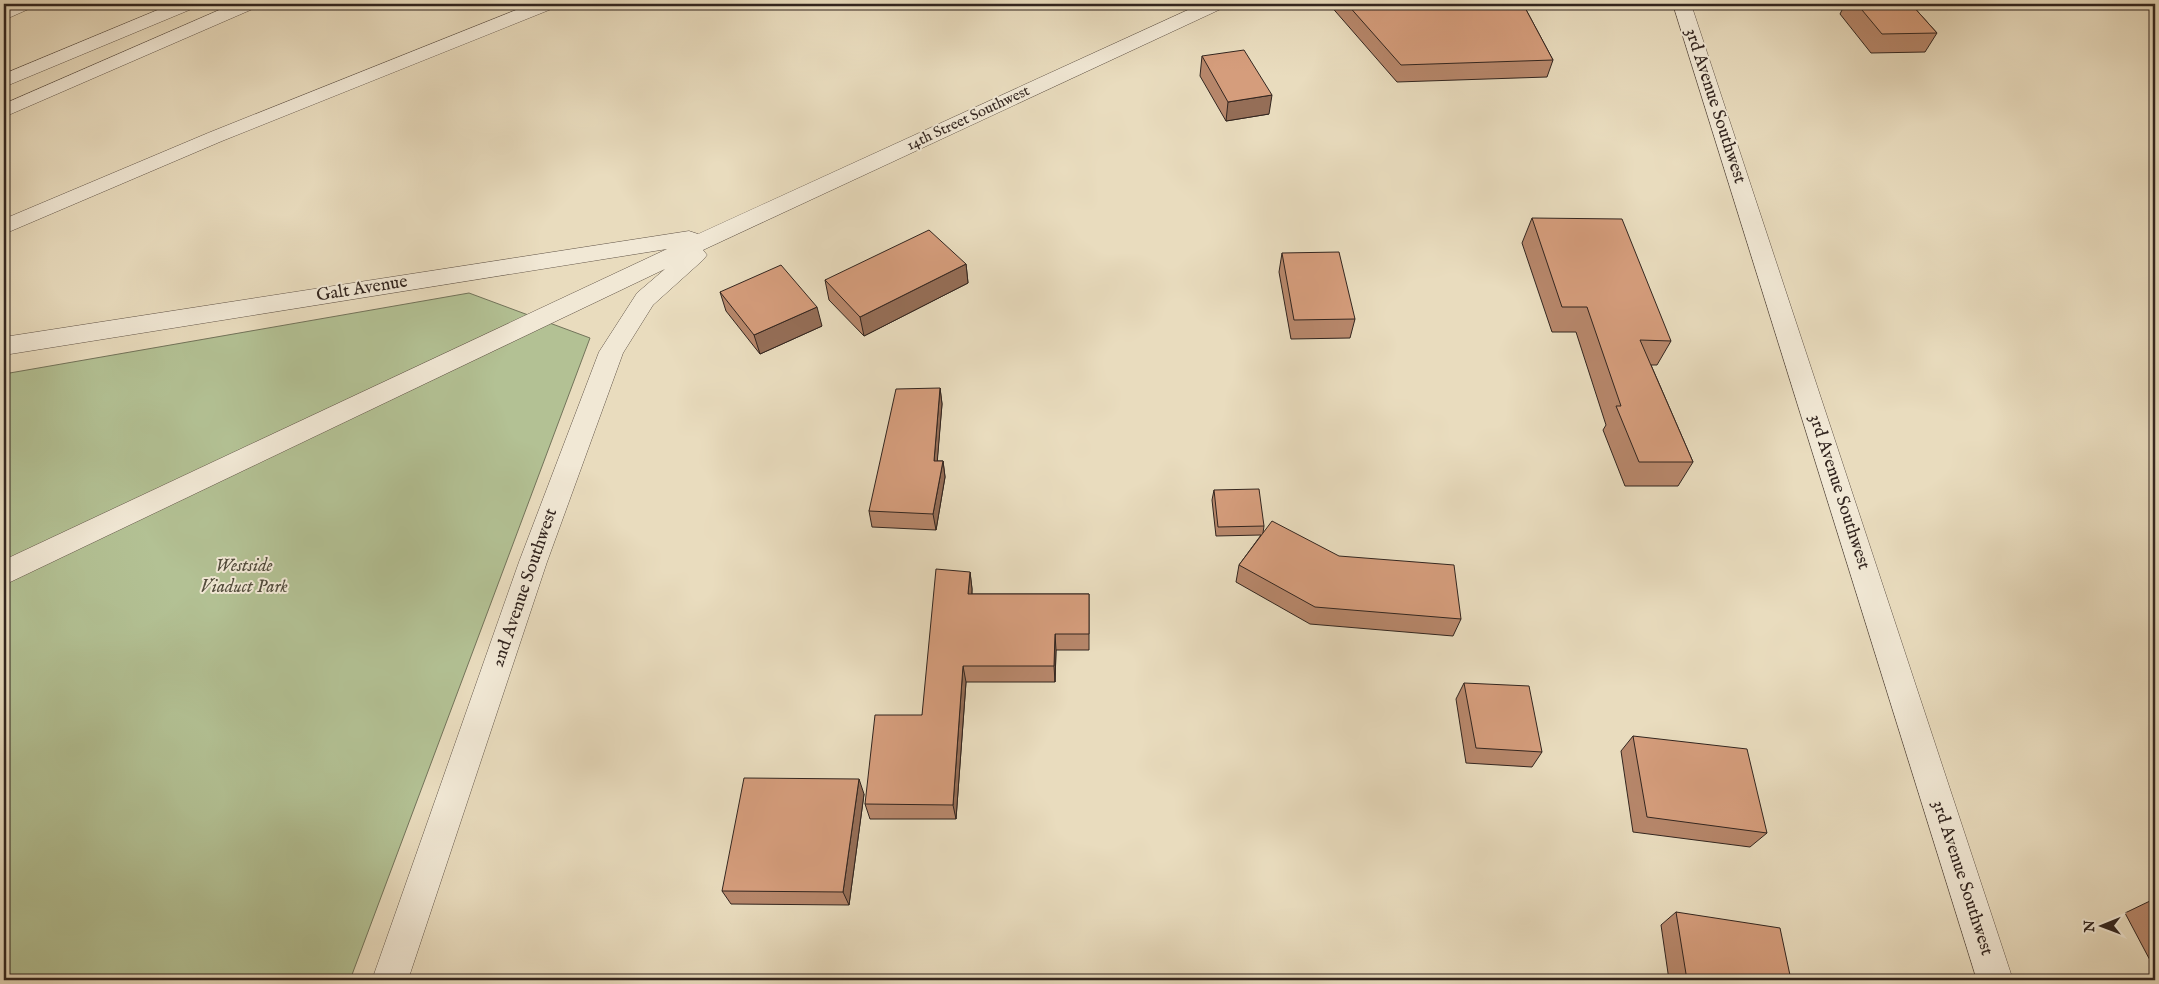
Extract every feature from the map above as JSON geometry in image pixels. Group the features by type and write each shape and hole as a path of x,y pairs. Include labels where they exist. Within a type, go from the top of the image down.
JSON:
{"street":[{"path":"4,14 24,4"},
{"path":"4,81 187,4"},
{"path":"4,111 248,4"},
{"path":"4,227 215,137 547,4"},
{"name":"14th Street Southwest","path":"4,573 720,233 1216,4"},
{"name":"3rd Avenue Southwest","path":"1682,4 1995,980"},
{"name":"Galt Avenue","path":"4,346 720,233"},
{"name":"2nd Avenue Southwest","path":"390,980 533,562 611,352 645,299 720,233"}],"green space":[{"name":"Westside Viaduct Park","path":"469,293 590,338 350,980 4,980 4,374"}],"building":[{"path":"1347,4 1523,4 1553,60 1401,65"},
{"path":"1857,4 1911,4 1937,33 1882,34"},
{"path":"1244,50 1272,95 1228,102 1202,56"},
{"path":"1532,218 1622,219 1671,341 1640,340 1693,462 1639,462 1616,406 1621,406 1587,307 1562,307"},
{"path":"929,230 966,264 860,317 825,280"},
{"path":"1339,252 1355,319 1294,320 1282,253"},
{"path":"781,265 817,307 754,335 720,292"},
{"path":"940,388 934,461 943,461 933,514 869,511 896,389"},
{"path":"1259,489 1264,526 1218,527 1214,490"},
{"path":"1272,521 1339,556 1454,565 1461,619 1315,607 1239,565"},
{"path":"936,569 970,572 968,594 1089,594 1089,634 1055,634 1054,666 963,666 953,805 865,804 875,715 922,715"},
{"path":"1464,683 1529,686 1542,752 1476,748"},
{"path":"1633,736 1747,749 1767,833 1647,817"},
{"path":"744,778 859,779 843,892 722,891"},
{"path":"1676,912 1780,928 1791,980 1687,980"}]}
